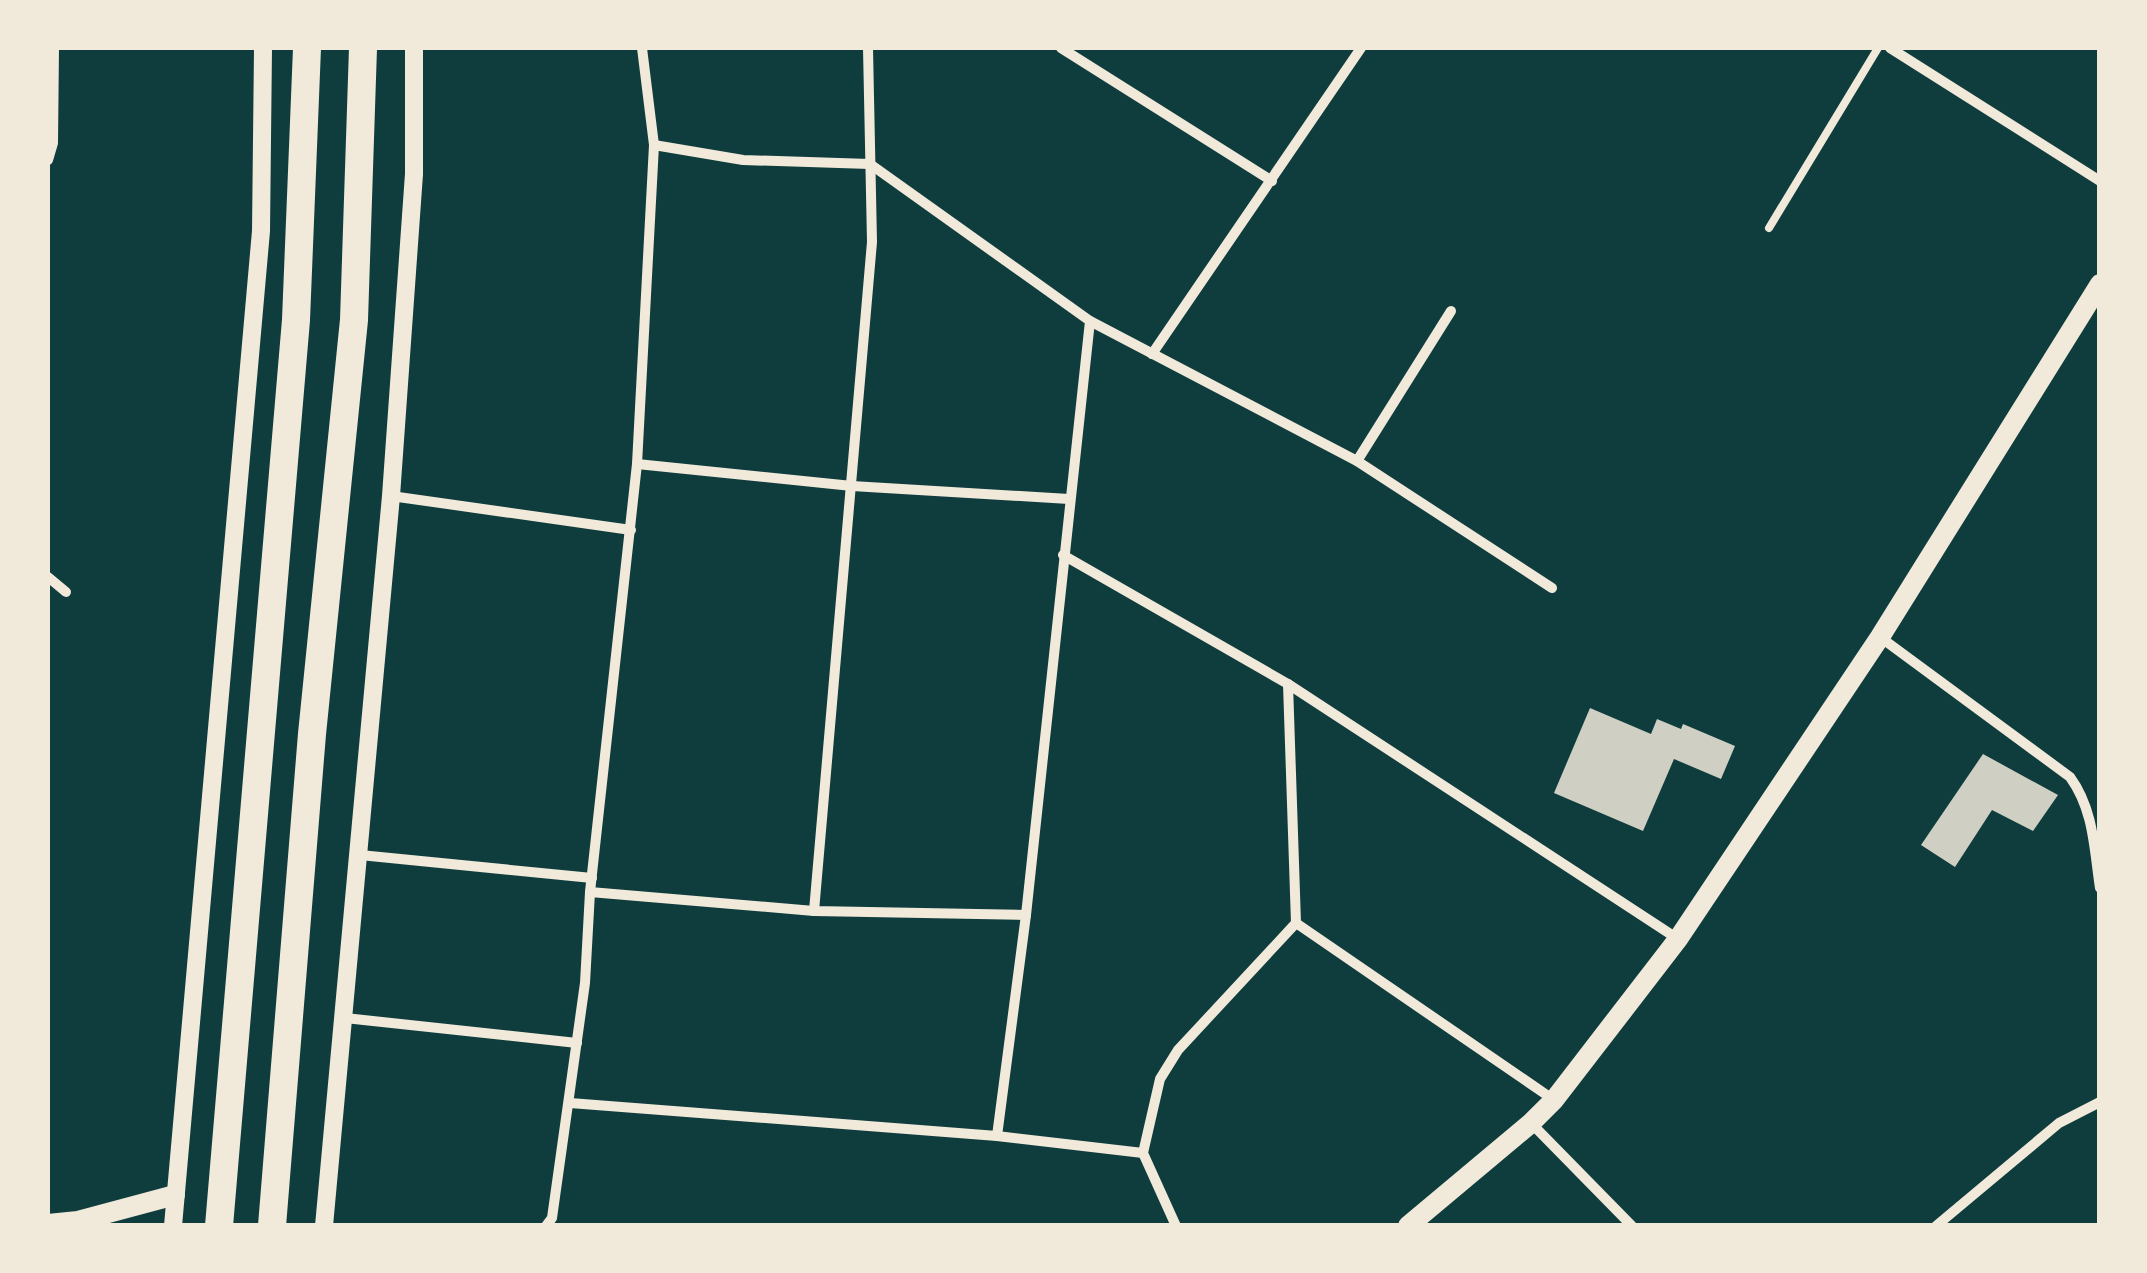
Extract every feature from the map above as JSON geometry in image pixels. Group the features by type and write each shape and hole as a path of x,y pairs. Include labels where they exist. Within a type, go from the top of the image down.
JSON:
{"highway":[{"path":"219,1226 296,320 307,48"},
{"path":"272,1226 312,734 354,320 363,48"}],"main road":[{"path":"1408,1226 1554,1100 1678,938 1880,636 2100,284"},
{"path":"48,1224 78,1221 175,1195"}],"street":[{"path":"48,160 53,143 54,48"},
{"path":"173,1226 261,231 263,48"},
{"path":"324,1226 391,496 414,174 414,48"},
{"path":"546,1226 552,1218 570,1103 637,464 654,145 642,48"},
{"path":"814,912 872,242 868,48"},
{"path":"1061,48 1272,182"},
{"path":"1152,354 1360,48"},
{"path":"1890,48 2100,181"},
{"path":"654,145 742,160 870,164 1090,321 1357,461 1552,588"},
{"path":"1357,461 1451,312"},
{"path":"997,1136 1026,915 1090,321"},
{"path":"637,464 852,486 1069,499"},
{"path":"391,496 631,530"},
{"path":"1063,554 1288,684 1678,938"},
{"path":"48,577 66,592"},
{"path":"1880,636 2070,777 2084,796 2091,821 2100,888"},
{"path":"1176,1226 1143,1154 1160,1079 1178,1050 1296,923 1288,684"},
{"path":"360,856 592,878"},
{"path":"590,892 814,912 1026,915"},
{"path":"1296,923 1554,1100"},
{"path":"345,1018 577,1042"},
{"path":"1936,1226 2059,1123 2100,1102"},
{"path":"570,1103 997,1136 1143,1154"},
{"path":"1531,1123 1632,1226"}],"lane":[{"path":"1768,228 1878,48"}],"building":[{"path":"1590,708 1651,734 1657,719 1681,729 1683,724 1735,746 1721,779 1674,759 1643,831 1554,793"},
{"path":"1983,754 2058,795 2033,831 1992,810 1955,867 1921,845"}]}
